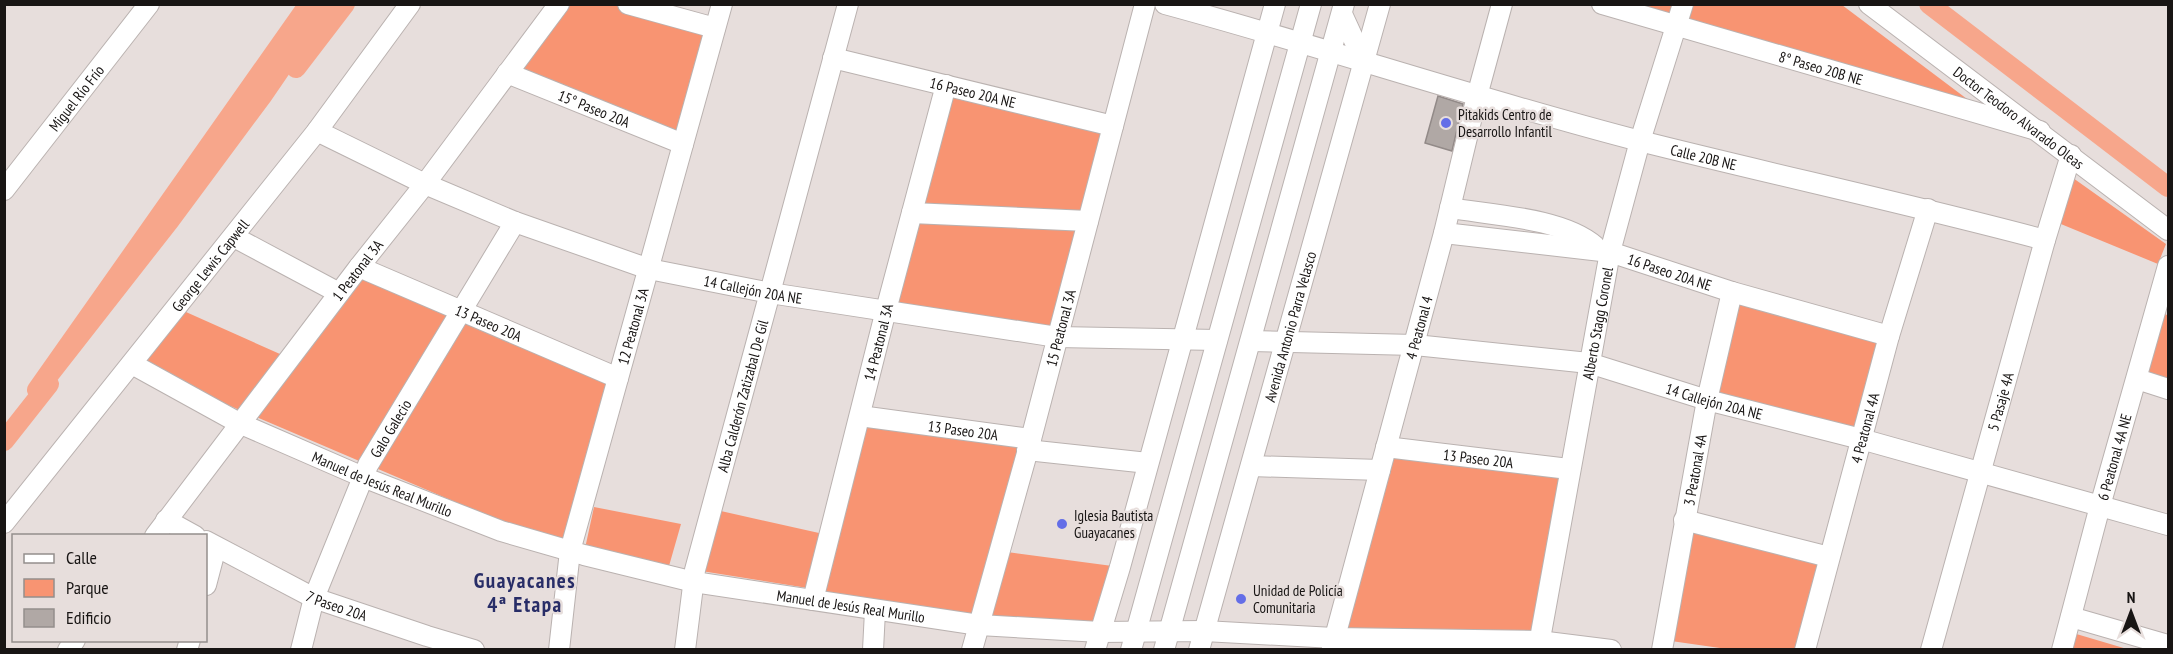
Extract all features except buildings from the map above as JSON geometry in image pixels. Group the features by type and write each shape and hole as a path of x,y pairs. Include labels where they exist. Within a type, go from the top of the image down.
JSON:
{"street":[{"name":"Miguel Río Frío","path":"4,190 10,169 149,4"},
{"name":"George Lewis Capwell","path":"4,523 317,131 410,4"},
{"name":"1 Peatonal 3A","path":"160,528 425,184 559,4"},
{"path":"628,4 715,28"},
{"name":"12 Peatonal 3A","path":"559,650 570,551 722,4"},
{"name":"Alba Calderón Zatizabal De Gil","path":"685,650 698,560 848,4"},
{"name":"15 Peatonal 3A","path":"972,650 1145,4"},
{"name":"Calle 20B NE","path":"1165,4 1477,96 1640,141 1928,209 2044,240"},
{"path":"1098,641 1275,4"},
{"name":"Avenida Antonio Parra Velasco","path":"1202,640 1380,4"},
{"name":"4 Peatonal 4","path":"1333,644 1415,345 1502,4"},
{"name":"8° Paseo 20B NE","path":"1602,4 2040,131"},
{"name":"Doctor Teodoro Alvarado Oleas","path":"1869,4 2169,230"},
{"path":"1133,640 1310,5 1343,9"},
{"name":"Alberto Stagg Coronel","path":"1538,645 1589,363 1605,251 1682,5"},
{"path":"1343,9 1364,62"},
{"path":"1164,650 1343,9"},
{"name":"16 Paseo 20A NE","path":"833,58 1113,126"},
{"name":"15° Paseo 20A","path":"507,73 683,144"},
{"name":"14 Peatonal 3A","path":"813,600 886,310 946,85"},
{"name":"14 Callejón 20A NE","path":"317,131 425,184 515,222 649,269 770,293 1057,337 1217,340"},
{"name":"5 Pasaje 4A","path":"1931,650 2044,240 2072,155"},
{"path":"1450,208 1546,223 1589,241 1605,251"},
{"name":"4 Peatonal 4A","path":"1805,650 1889,336 1928,209"},
{"path":"912,213 1088,220"},
{"name":"Galo Galecio","path":"301,650 314,597 368,465 515,222"},
{"name":"16 Paseo 20A NE","path":"1444,233 1605,251 1732,292 1889,336"},
{"path":"234,237 339,293"},
{"name":"6 Peatonal 4A NE","path":"2062,650 2100,506 2169,266"},
{"name":"13 Paseo 20A","path":"359,267 618,378"},
{"name":"3 Peatonal 4A","path":"1662,650 1707,400 1732,292"},
{"name":"14 Callejón 20A NE","path":"1251,341 1415,345 1589,363 1707,400 1861,439 2169,525"},
{"name":"Manuel de Jesús Real Murillo","path":"132,364 239,423 363,477 501,531 694,582 875,611 1098,641 1133,640 1169,630 1202,640 1333,644 1538,645 1611,650"},
{"path":"2137,379 2169,389"},
{"name":"13 Paseo 20A","path":"860,416 1148,463"},
{"name":"13 Paseo 20A","path":"1386,447 1569,469"},
{"path":"1251,466 1380,470"},
{"path":"1684,520 1829,557"},
{"path":"160,528 186,534"},
{"path":"207,577 211,544"},
{"name":"7 Paseo 20A","path":"211,544 314,597 425,643 474,650"},
{"path":"873,650 875,611"},
{"path":"2072,617 2169,645"}],"green space":[{"path":"559,5 628,5 715,28 683,144 507,73"},
{"path":"1603,5 1842,5 1991,117"},
{"path":"948,86 1112,126 1057,336 888,311"},
{"path":"2073,178 2166,244 2158,264 2056,222"},
{"path":"359,267 618,378 570,551 132,364 177,308 289,358"},
{"path":"1732,292 1889,336 1861,439 1707,400"},
{"path":"2163,312 2168,316 2168,385 2143,378"},
{"path":"860,416 1029,438 1000,551 1120,567 1100,632 979,625 814,589 695,570 712,509 828,535"},
{"path":"1386,447 1569,469 1539,641 1334,638"},
{"path":"594,507 681,524 669,566 584,553"},
{"path":"1691,523 1822,552 1795,649 1727,649 1671,641"},
{"path":"2073,633 2127,649 2068,650"}],"waterway":[{"path":"309,4 37,390 170,220 262,96 325,4"},
{"path":"296,68 345,4"},
{"path":"1929,4 2168,187"},
{"path":"4,441 49,384"}],"place":[{"name":"Pitakids Centro de Desarrollo Infantil","path":"1446,123"},
{"name":"Iglesia Bautista Guayacanes","path":"1062,524"},
{"name":"Unidad de Policía Comunitaria","path":"1241,599"}],"district":[{"name":"Guayacanes 4ª Etapa","path":"525,592"}]}
